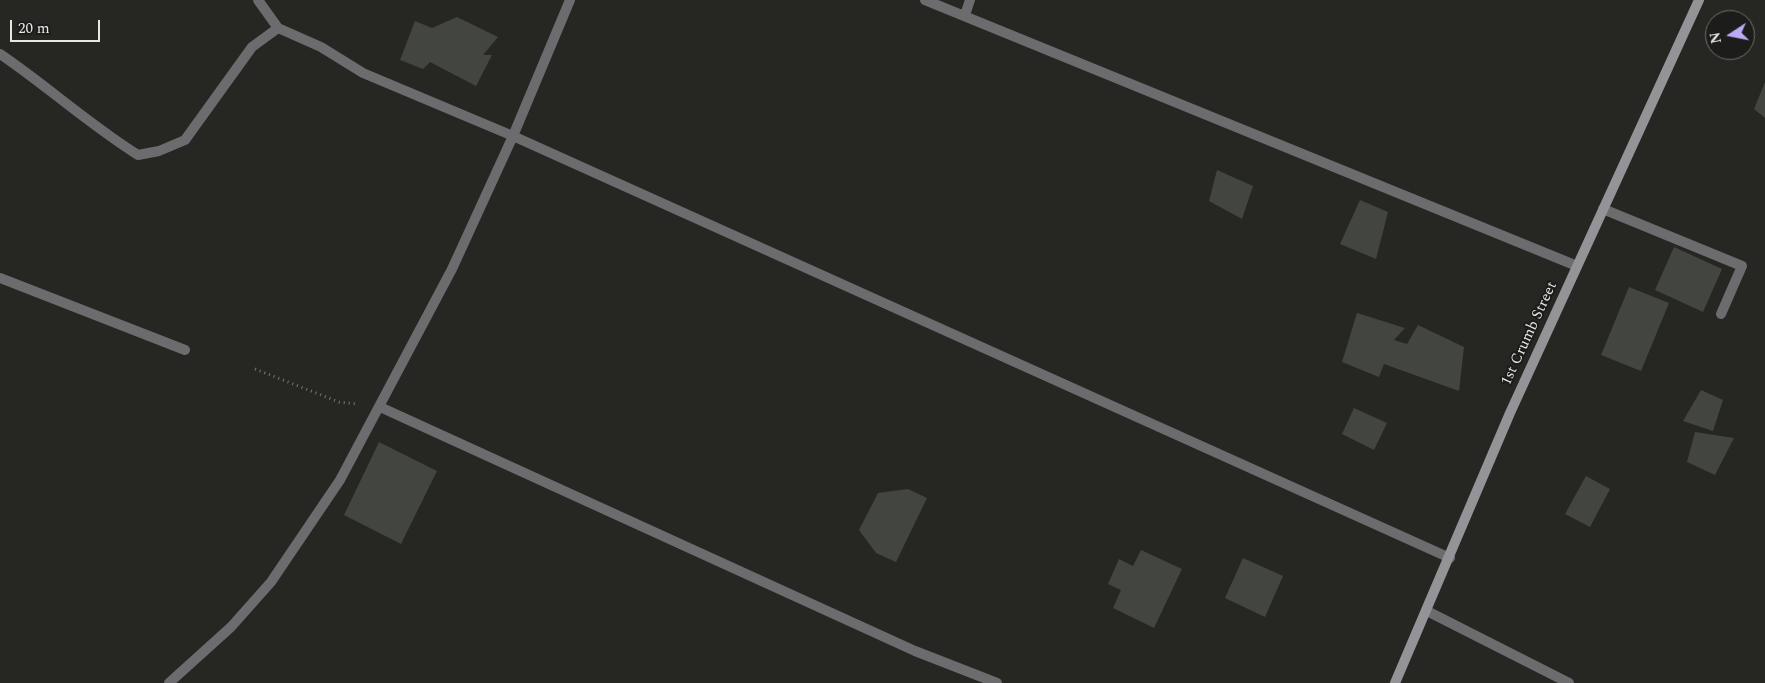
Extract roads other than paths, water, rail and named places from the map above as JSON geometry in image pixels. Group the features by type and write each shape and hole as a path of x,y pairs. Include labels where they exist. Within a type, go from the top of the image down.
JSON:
{"main road":[{"name":"1st Crumb Street","path":"1395,683 1450,558 1510,413 1699,0"}],"street":[{"path":"258,0 278,28 321,47 363,73 513,136 1450,558"},
{"path":"169,683 231,627 271,582 340,480 452,269 513,136 570,0"},
{"path":"925,0 1577,266"},
{"path":"965,15 970,0"},
{"path":"0,54 42,83 107,136 138,155 160,150 186,140 252,47 278,28"},
{"path":"1604,210 1742,266 1721,314"},
{"path":"0,278 185,350"},
{"path":"380,407 916,651 997,683"},
{"path":"1427,611 1569,683"}]}
